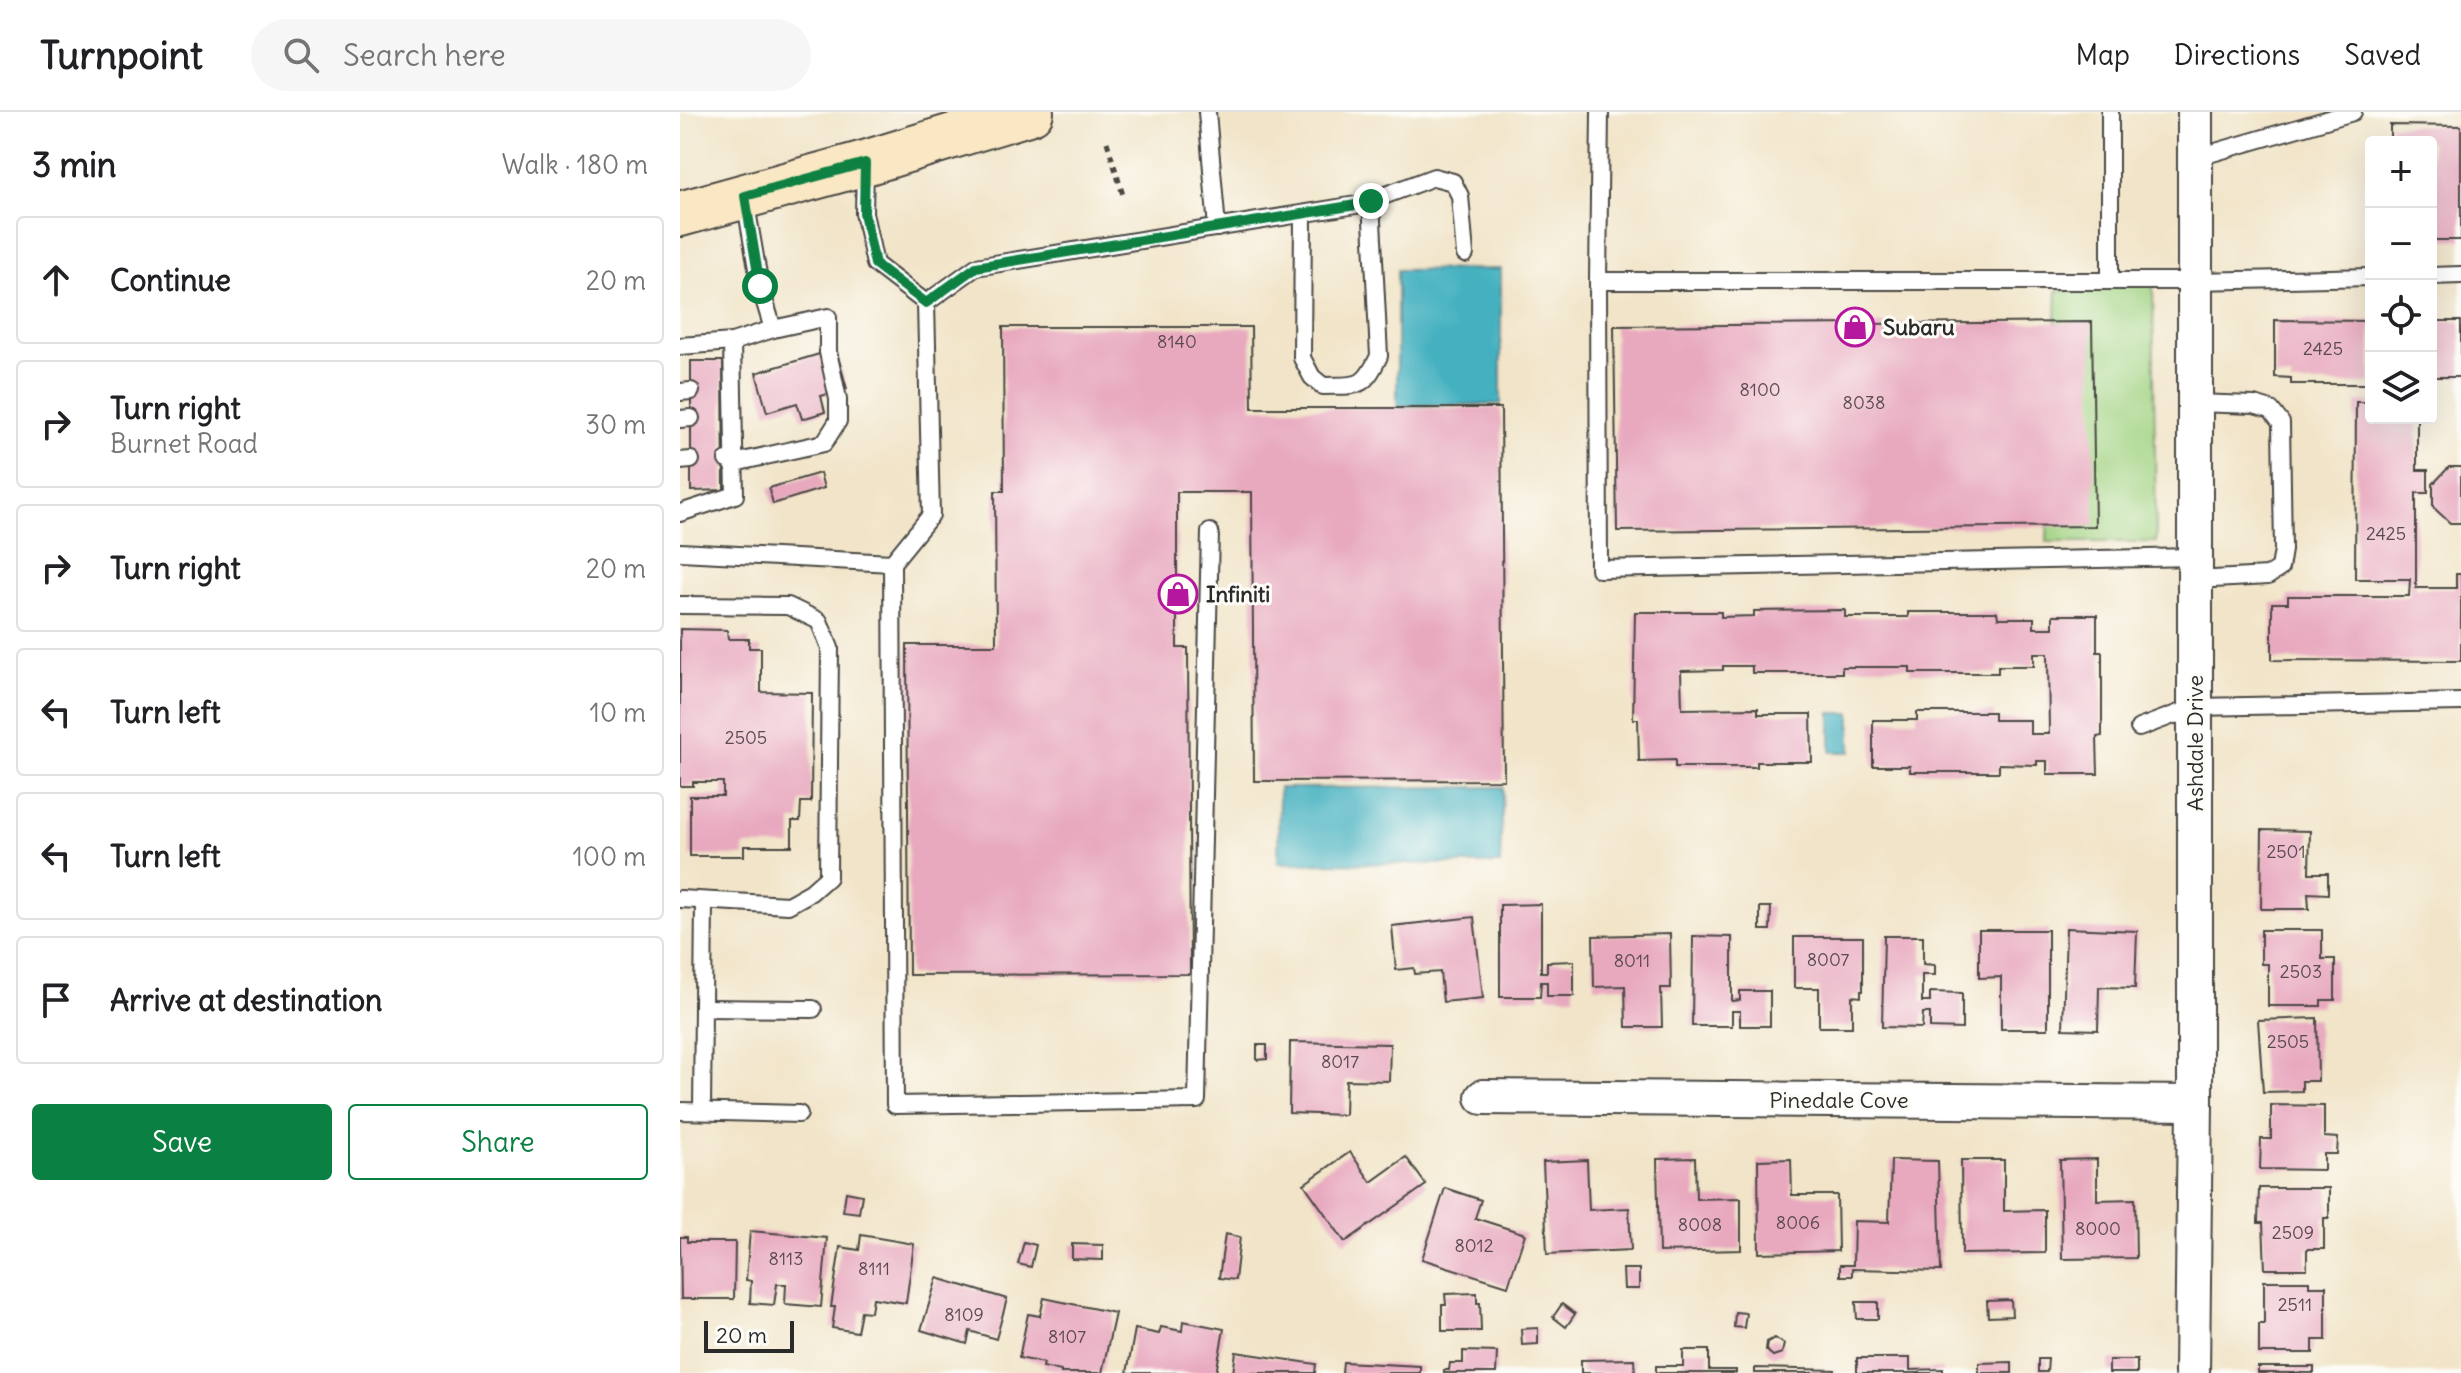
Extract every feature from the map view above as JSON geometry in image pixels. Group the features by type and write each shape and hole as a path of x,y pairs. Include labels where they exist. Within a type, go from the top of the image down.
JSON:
{"main road":[{"path":"680,214 865,163 1031,112"}],"street":[{"name":"Ashdale Drive","path":"2192,1373 2195,112"},
{"name":"Pinedale Cove","path":"1483,1097 2195,1103"}],"lane":[{"path":"1207,112 1217,228"},
{"path":"1600,112 1599,569 2195,569 2268,576 2280,568 2283,550 2281,423 2271,410 2254,405 2195,403"},
{"path":"2110,112 2110,281"},
{"path":"2195,158 2353,112"},
{"path":"865,163 864,213 875,264 926,303"},
{"path":"926,303 976,267 1371,201 1434,177 1453,182 1460,196 1465,254"},
{"path":"745,196 760,286 773,329"},
{"path":"1303,214 1302,358 1312,377 1323,386 1357,385 1369,377 1379,356 1371,201"},
{"path":"2437,276 2461,275"},
{"path":"1598,281 2195,281 2365,277"},
{"path":"926,303 931,515 892,563 895,1105 1197,1100 1210,532"},
{"path":"680,346 732,342 828,317 828,352 838,399 838,421 824,443 729,460"},
{"path":"680,513 735,495 729,460 728,412 732,342"},
{"path":"680,552 892,563"},
{"path":"680,605 788,606 819,621 830,648 828,877 811,892 788,905 680,899"},
{"path":"2139,728 2195,707 2461,702"},
{"path":"702,1111 704,901"},
{"path":"704,1008 813,1009"},
{"path":"680,1111 799,1114"}],"path":[{"path":"1107,142 1123,195"}],"green space":[{"path":"2153,281 2156,542 2047,542 2057,291"}],"water":[{"path":"1501,269 1501,404 1397,406 1397,270"},
{"path":"1831,713 1851,713 1851,752 1831,752"},
{"path":"1503,787 1500,864 1278,863 1279,788"}],"building":[{"path":"2390,125 2461,126 2461,240 2437,240 2437,136 2390,136"},
{"path":"2275,320 2365,321 2365,384 2291,384 2291,378 2275,377"},
{"path":"2437,321 2461,321 2461,377 2437,377"},
{"path":"2092,322 2095,526 1617,531 1614,326"},
{"path":"1003,327 1251,327 1252,408 1501,408 1504,780 1254,781 1252,492 1177,492 1177,648 1188,648 1190,974 909,975 907,645 996,645 995,491 1004,491"},
{"path":"836,349 847,389 821,396 825,412 802,419 797,403 767,412 756,373"},
{"path":"691,361 723,361 724,490 691,491"},
{"path":"2356,402 2365,402 2365,424 2417,424 2417,470 2428,470 2428,493 2416,493 2416,588 2456,588 2456,574 2461,574 2461,661 2272,660 2272,603 2288,603 2288,596 2409,596 2410,579 2355,579"},
{"path":"2449,467 2461,467 2461,523 2450,523 2433,507 2433,484"},
{"path":"820,473 824,488 773,504 769,488"},
{"path":"1845,610 1845,617 1908,617 1908,612 1997,612 1998,618 2034,618 2034,628 2053,628 2053,615 2097,615 2097,652 2102,652 2102,736 2097,737 2098,774 2047,774 2047,761 2037,761 2037,765 1999,764 1999,772 1910,772 1910,766 1873,766 1873,720 1917,720 1917,712 1994,712 1994,720 2030,720 2030,734 2049,734 2048,653 2034,653 2034,666 1998,666 1998,673 1910,673 1910,667 1842,667 1842,673 1752,673 1752,666 1681,671 1682,709 1758,708 1758,714 1811,714 1812,762 1757,762 1757,767 1675,767 1675,760 1639,761 1638,719 1633,719 1635,612 1721,612 1721,617 1754,616 1754,611"},
{"path":"680,629 727,630 728,639 749,639 749,648 761,648 761,692 812,693 811,802 801,802 800,821 792,821 792,846 744,846 744,856 690,856 690,796 723,796 723,782 693,782 693,786 680,786"},
{"path":"2262,830 2310,831 2309,873 2328,873 2328,894 2308,893 2309,909 2261,909"},
{"path":"1541,904 1541,972 1547,972 1547,962 1574,961 1574,996 1547,996 1547,982 1541,982 1540,997 1500,997 1500,905"},
{"path":"1760,907 1771,907 1770,930 1760,930"},
{"path":"1474,917 1483,998 1443,1002 1440,972 1415,974 1414,968 1396,970 1392,926"},
{"path":"2066,928 2137,931 2135,988 2099,987 2098,1030 2063,1029"},
{"path":"1979,930 2048,930 2048,1029 2001,1029 2001,977 1979,978"},
{"path":"2261,930 2322,930 2322,959 2335,959 2335,1000 2321,1000 2321,1006 2268,1006 2268,964 2261,964"},
{"path":"1670,934 1671,988 1661,988 1662,1027 1626,1027 1625,986 1594,987 1593,936"},
{"path":"1693,936 1732,937 1732,1001 1740,1000 1740,991 1770,991 1770,1026 1740,1026 1740,1011 1732,1011 1732,1026 1692,1026"},
{"path":"1884,936 1923,936 1923,964 1935,965 1935,975 1922,975 1922,1002 1930,1002 1930,992 1962,993 1962,1029 1930,1028 1930,1013 1923,1013 1922,1028 1882,1027"},
{"path":"1794,937 1863,937 1863,991 1861,997 1852,996 1852,1027 1819,1027 1819,988 1794,988"},
{"path":"2317,1018 2318,1081 2302,1081 2302,1091 2263,1092 2258,1020"},
{"path":"1290,1042 1390,1044 1389,1081 1346,1080 1345,1115 1289,1113"},
{"path":"1257,1045 1267,1045 1267,1059 1257,1060"},
{"path":"2271,1105 2324,1106 2324,1137 2338,1138 2337,1154 2324,1154 2324,1170 2260,1169 2261,1139 2271,1139"},
{"path":"1350,1152 1371,1182 1406,1157 1426,1185 1345,1242 1304,1184"},
{"path":"1695,1158 1696,1199 1741,1198 1741,1250 1659,1252 1657,1159"},
{"path":"1791,1159 1792,1195 1837,1195 1838,1251 1759,1253 1758,1160"},
{"path":"2097,1159 2097,1200 2135,1199 2136,1258 2062,1259 2060,1160"},
{"path":"1587,1160 1589,1210 1629,1208 1631,1250 1547,1254 1543,1162"},
{"path":"1891,1160 1938,1161 1941,1271 1852,1269 1852,1276 1840,1276 1840,1265 1853,1265 1854,1221 1889,1222"},
{"path":"1961,1160 2004,1160 2004,1211 2045,1210 2045,1253 1962,1254"},
{"path":"1445,1188 1481,1200 1475,1218 1525,1234 1508,1286 1422,1259"},
{"path":"2259,1188 2329,1188 2329,1218 2324,1218 2324,1249 2307,1249 2307,1269 2265,1269 2263,1223 2258,1223"},
{"path":"846,1192 862,1195 859,1213 843,1211"},
{"path":"750,1231 827,1238 821,1307 785,1304 786,1284 777,1284 774,1305 750,1303 751,1281 746,1280"},
{"path":"1225,1234 1240,1237 1235,1280 1219,1278"},
{"path":"861,1235 914,1244 906,1303 873,1298 871,1312 861,1311 857,1332 832,1328 835,1307 831,1307 840,1247 859,1250"},
{"path":"680,1237 687,1237 687,1242 735,1242 734,1299 681,1299"},
{"path":"1024,1242 1036,1245 1031,1267 1018,1264"},
{"path":"1072,1244 1103,1245 1103,1260 1072,1259"},
{"path":"1623,1269 1639,1269 1639,1289 1624,1289"},
{"path":"937,1278 1007,1299 996,1339 970,1331 967,1344 921,1330"},
{"path":"2264,1281 2309,1281 2309,1286 2326,1286 2326,1340 2313,1340 2313,1353 2259,1353 2259,1324 2264,1324"},
{"path":"1477,1293 1481,1331 1442,1331 1445,1294"},
{"path":"1044,1298 1115,1313 1102,1373 1061,1373 1043,1367 1044,1363 1019,1358 1028,1314 1040,1316"},
{"path":"2011,1300 2012,1316 1988,1317 1987,1301"},
{"path":"1856,1302 1878,1302 1878,1319 1857,1319"},
{"path":"1562,1304 1575,1314 1566,1327 1553,1317"},
{"path":"1735,1312 1746,1313 1744,1328 1734,1327"},
{"path":"1183,1321 1224,1329 1216,1373 1127,1373 1135,1329 1159,1334 1161,1327 1182,1331"},
{"path":"1538,1328 1538,1344 1522,1345 1521,1329"},
{"path":"1775,1338 1784,1344 1782,1353 1773,1356 1766,1350 1767,1342"},
{"path":"1683,1350 1709,1350 1709,1370 1736,1370 1736,1373 1656,1373 1656,1366 1683,1366"},
{"path":"1463,1351 1497,1352 1496,1373 1444,1373 1444,1370 1449,1370 1450,1363 1463,1363"},
{"path":"1236,1352 1316,1364 1315,1373 1233,1373"},
{"path":"1857,1358 1910,1358 1910,1370 1943,1369 1943,1373 1857,1373"},
{"path":"1634,1359 1635,1373 1581,1373 1581,1360"},
{"path":"2038,1359 2048,1359 2047,1372 2038,1372"},
{"path":"2109,1360 2137,1360 2137,1373 2109,1373"},
{"path":"1343,1362 1420,1366 1420,1373 1342,1373"},
{"path":"2012,1362 2012,1373 1979,1373 1979,1363"},
{"path":"2258,1367 2314,1367 2314,1373 2258,1373"},
{"path":"1755,1368 1835,1370 1835,1373 1755,1373"}],"place":[{"name":"Subaru","path":"1855,327"},
{"name":"Infiniti","path":"1178,594"}],"route":[{"path":"760,286 745,196 865,163 864,213 875,264 926,303 976,267 1371,201"}]}
